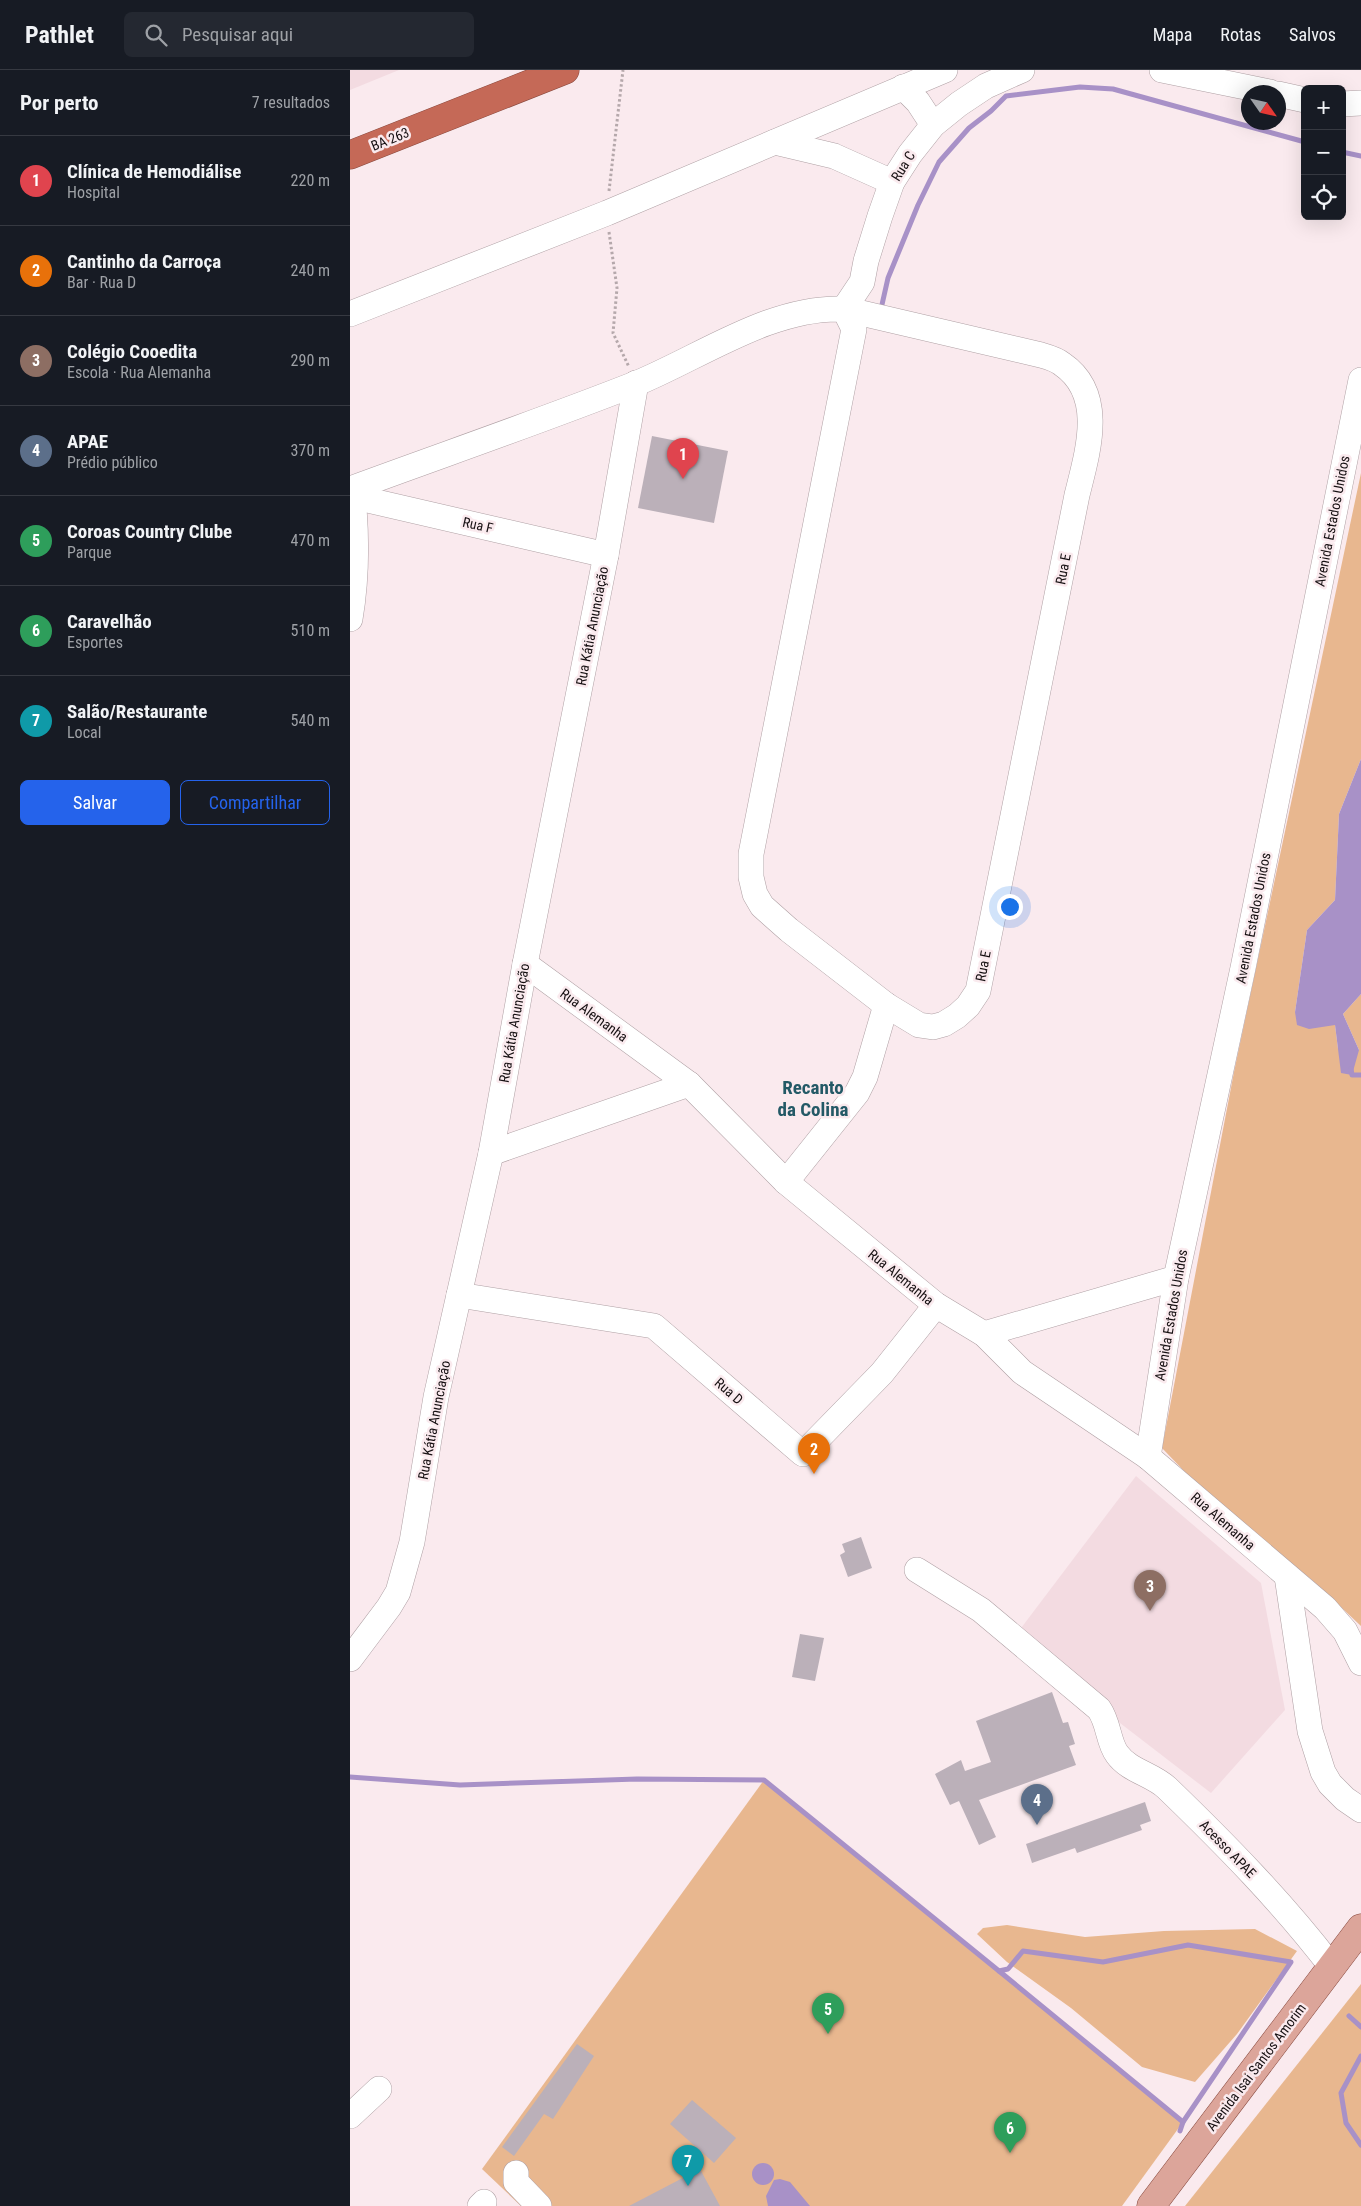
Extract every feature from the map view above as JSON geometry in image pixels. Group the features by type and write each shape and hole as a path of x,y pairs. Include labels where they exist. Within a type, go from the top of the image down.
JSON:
{"highway":[{"name":"BA 263","path":"350,155 565,70"}],"main road":[{"name":"Avenida Isai Santos Amorim","path":"1151,2206 1361,1928"}],"street":[{"path":"350,314 607,213 945,70"},
{"name":"Rua C","path":"844,309 862,282 866,261 892,182 910,154 933,125 959,104 986,86 1022,70"},
{"path":"1162,70 1241,86"},
{"path":"903,87 918,102 933,125"},
{"path":"1286,96 1301,99"},
{"path":"1346,104 1361,103"},
{"path":"830,118 834,156"},
{"path":"775,142 834,156 892,182"},
{"path":"350,619 357,572 355,556 357,534 351,494 636,383 722,343 779,320 804,312 844,309"},
{"name":"Rua E","path":"844,309 1041,355 1061,362 1076,375 1085,387 1089,402 1088,453 1077,494 978,991 968,1006 957,1016 944,1024 933,1027 919,1025 886,1005 789,930 762,906 755,894 751,877 751,854 854,329 844,309"},
{"name":"Avenida Estados Unidos","path":"1148,1457 1176,1278 1243,968 1361,380"},
{"name":"Rua Kátia Anunciação","path":"350,1659 358,1636 390,1608 398,1592 412,1542 436,1397 491,1153 525,964 606,555 636,383"},
{"name":"Rua F","path":"351,494 606,555"},
{"name":"Rua Alemanha","path":"525,964 689,1084 786,1182 936,1305 984,1334 1022,1372 1148,1457 1325,1608 1344,1631 1361,1662"},
{"path":"786,1182 857,1093 865,1077 886,1005"},
{"path":"491,1153 689,1084"},
{"path":"984,1334 1176,1278"},
{"name":"Rua D","path":"459,1295 654,1326 803,1454 882,1373 936,1305"},
{"name":"Acesso APAE","path":"917,1570 980,1610 1099,1709 1107,1724 1113,1746 1122,1760 1164,1785 1189,1809 1303,1930 1331,1966"},
{"path":"1287,1576 1310,1731 1323,1772 1330,1784 1345,1799 1361,1810"},
{"path":"350,2116 379,2089"},
{"path":"516,2173 516,2182 539,2206"}],"shaded area":[{"path":"350,70 399,70 350,90"},
{"path":"1361,473 1361,759 1339,814 1335,900 1307,930 1295,1012 1335,1025 1338,1049 1359,1050 1343,1014 1361,994 1361,1626 1312,1580 1209,1497 1162,1448 1234,1072"},
{"path":"1361,759 1361,994 1343,1014 1359,1050 1352,1075 1341,1073 1335,1025 1309,1029 1297,1025 1295,1012 1307,930 1335,900 1339,814"},
{"path":"1136,1476 1261,1583 1285,1710 1211,1793 1012,1640"},
{"path":"764,1780 1183,2122 1122,2206 521,2206 482,2169"},
{"path":"1007,1925 1085,1937 1164,1931 1255,1929 1297,1951 1237,2034 1195,2082 1142,2067 1071,2008 1007,1962 977,1934 983,1928"},
{"path":"1361,1984 1361,2206 1185,2206"},
{"path":"759,2163 767,2163 774,2170 774,2178 767,2185 759,2185 752,2178 752,2170"},
{"path":"780,2179 790,2182 810,2206 768,2206 766,2196 774,2180"}],"building":[{"path":"652,436 728,451 714,523 638,508"},
{"path":"861,1537 872,1568 848,1577 840,1555 845,1552 842,1544"},
{"path":"800,1634 824,1638 815,1681 792,1677"},
{"path":"1052,1692 1063,1723 1068,1722 1075,1744 1069,1746 1076,1765 979,1800 996,1837 979,1845 959,1801 950,1805 935,1774 961,1760 965,1771 991,1762 976,1721"},
{"path":"1145,1802 1151,1821 1140,1825 1142,1830 1077,1853 1075,1848 1032,1863 1026,1844"},
{"path":"577,2044 594,2056 553,2119 544,2114 514,2156 502,2147"},
{"path":"692,2100 736,2138 714,2163 670,2124"},
{"path":"700,2169 720,2206 629,2206"}],"waterway":[{"path":"881,309 888,278 918,205 939,162 969,128 991,111 1006,96 1080,87 1113,89 1301,141"},
{"path":"1346,153 1361,156"},
{"path":"1351,1069 1352,1075 1361,1075"},
{"path":"350,1777 460,1785 637,1779 764,1780 999,1971 1008,1969 1023,1951 1103,1962 1188,1945 1291,1962 1183,2122"},
{"path":"999,1971 1183,2122 1180,2131"},
{"path":"1349,2016 1361,2027"},
{"path":"1361,2056 1341,2093 1346,2123 1361,2145"}],"place":[{"name":"Clínica de Hemodiálise","path":"683,479"},
{"name":"Cantinho da Carroça","path":"814,1474"},
{"name":"Colégio Cooedita","path":"1150,1611"},
{"name":"APAE","path":"1037,1825"},
{"name":"Coroas Country Clube","path":"828,2034"},
{"name":"Caravelhão","path":"1010,2153"},
{"name":"Salão/Restaurante","path":"688,2186"}],"district":[{"name":"Recanto da Colina","path":"813,1098"}]}
